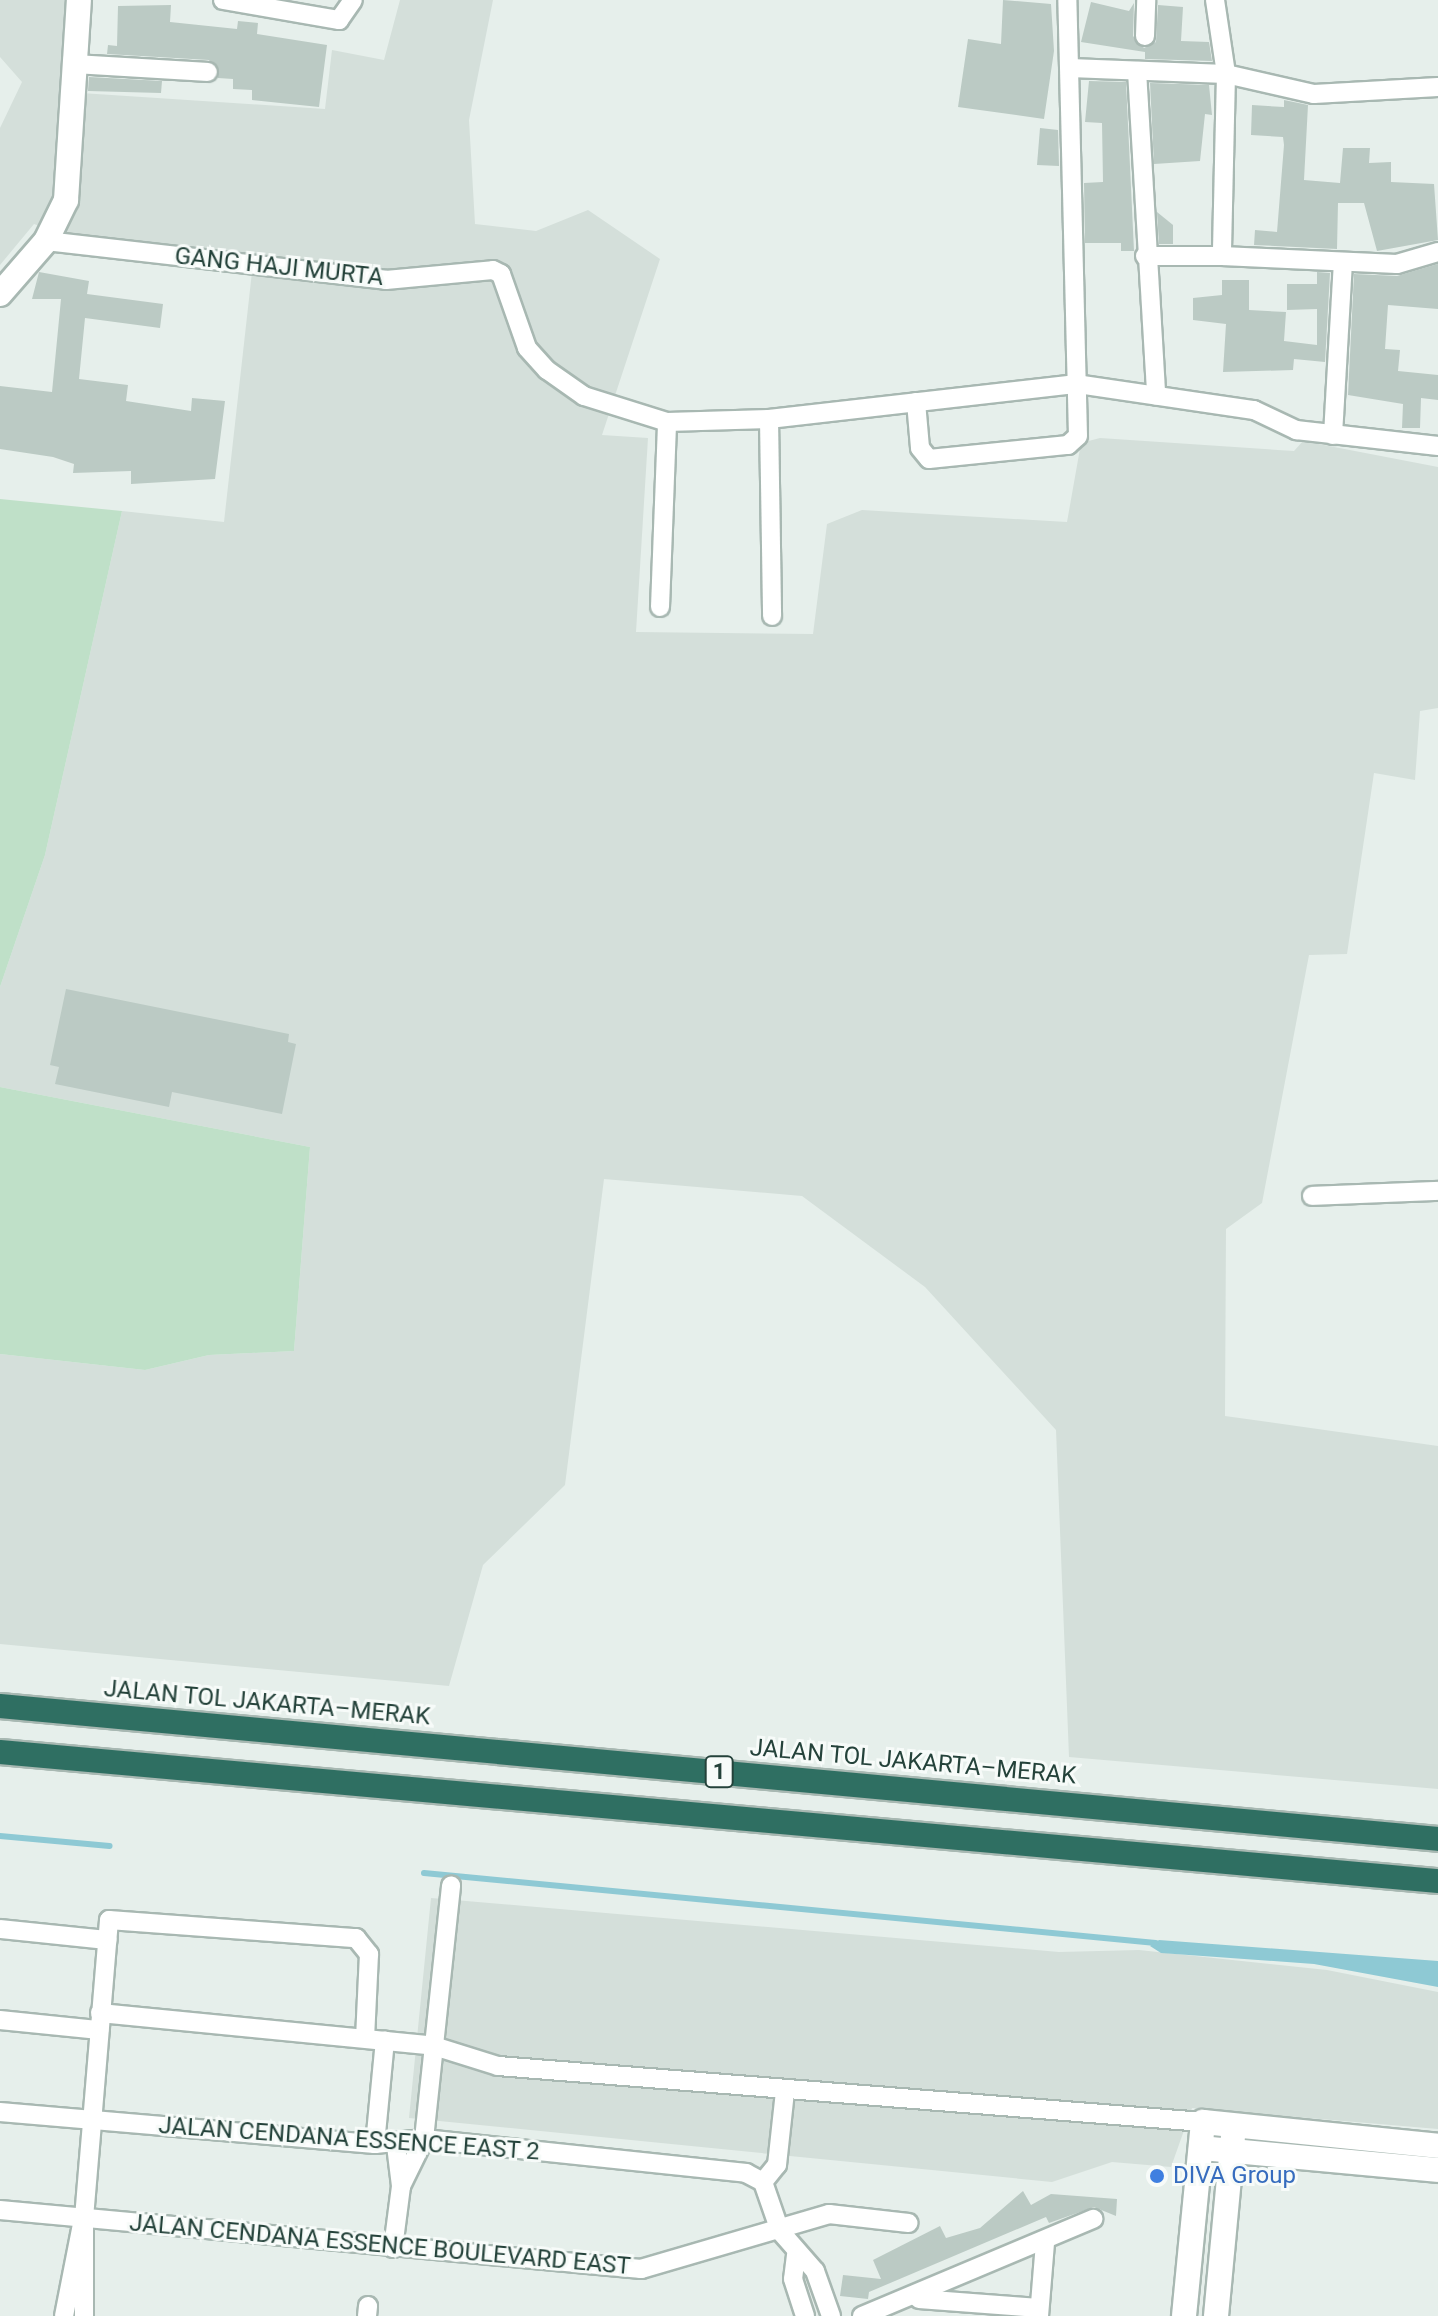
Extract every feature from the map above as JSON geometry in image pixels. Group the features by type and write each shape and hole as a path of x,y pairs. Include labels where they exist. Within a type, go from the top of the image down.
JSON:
{"highway":[{"name":"JALAN TOL JAKARTA–MERAK","path":"0,1706 1438,1839"},
{"name":"1","path":"0,1752 1438,1881"}],"street":[{"path":"0,294 46,241 66,200 79,0"},
{"path":"223,0 339,20 353,0"},
{"path":"916,402 920,448 929,459 1068,445 1078,436 1067,0"},
{"path":"1145,36 1146,0"},
{"path":"1215,0 1226,74 1222,256"},
{"path":"75,64 208,72"},
{"path":"1070,68 1226,74 1314,94 1438,87"},
{"path":"1137,71 1145,256 1156,395"},
{"name":"GANG HAJI MURTA","path":"46,241 386,280 493,270 501,274 527,348 547,370 584,396 667,422 769,419 1077,384 1254,410 1296,430 1438,446"},
{"path":"1145,256 1222,256 1397,264 1438,252"},
{"path":"1333,435 1343,262"},
{"path":"769,419 772,616"},
{"path":"660,607 667,422"},
{"path":"1312,1196 1438,1191"},
{"path":"401,2186 424,2139 451,1885"},
{"path":"84,2316 84,2218 109,1920 356,1938 369,1954 365,2038"},
{"path":"0,1929 107,1940"},
{"path":"0,2020 99,2021 365,2038 434,2046 498,2066 1163,2125 1203,2122 1438,2146"},
{"path":"375,2144 385,2040"},
{"path":"785,2091 777,2165 763,2182 780,2231 796,2255 815,2271 831,2316"},
{"name":"JALAN CENDANA ESSENCE EAST 2","path":"0,2112 375,2144 396,2145 424,2139 746,2173 763,2182"},
{"path":"1184,2316 1203,2122"},
{"path":"1163,2125 1201,2148 1438,2170"},
{"path":"1216,2316 1234,2126"},
{"path":"393,2248 401,2186 396,2145"},
{"name":"JALAN CENDANA ESSENCE BOULEVARD EAST","path":"0,2210 641,2269 780,2231 829,2214 908,2223"},
{"path":"64,2316 84,2218"},
{"path":"862,2316 914,2298 1045,2243 1093,2219"},
{"path":"914,2298 1032,2312 1045,2243"},
{"path":"796,2255 793,2279 805,2316"}],"shaded area":[{"path":"0,0 86,0 81,93 325,109 332,50 384,60 400,0 493,0 469,120 475,224 536,231 588,210 660,259 602,435 648,438 636,632 813,634 827,524 862,510 1067,522 1081,443 1100,438 1294,451 1303,441 1438,467 1438,708 1420,711 1415,780 1374,773 1347,954 1309,955 1262,1203 1226,1229 1225,1416 1438,1446 1438,1789 1069,1757 1056,1430 925,1287 802,1196 604,1179 565,1485 483,1565 449,1686 0,1644 0,1354 145,1370 209,1355 294,1351 310,1147 0,1087 0,987 45,855 122,511 224,522 253,263 133,258 34,224 0,265 0,128 22,82 0,57"},
{"path":"431,1898 1059,1952 1139,1950 1327,1970 1438,1992 1438,2129 1192,2108 1171,2167 1112,2162 1052,2182 409,2118"}],"green space":[{"path":"0,499 122,511 45,855 0,987"},
{"path":"0,1087 310,1147 294,1351 209,1355 145,1370 0,1354"}],"water":[{"path":"1159,1940 1438,1961 1438,1987 1314,1964 1161,1953 1150,1946"}],"building":[{"path":"1003,0 1051,4 1054,51 1044,119 958,107 968,39 1001,44"},
{"path":"1091,2 1129,11 1134,3 1133,36 1144,48 1156,42 1158,5 1183,7 1181,41 1209,42 1212,61 1145,59 1145,52 1081,42"},
{"path":"171,5 170,22 237,29 238,21 258,23 257,34 327,45 319,107 252,100 252,90 233,89 233,79 218,78 209,60 107,54 108,45 117,46 118,6"},
{"path":"89,77 162,81 161,93 88,91"},
{"path":"1089,81 1126,82 1134,251 1121,251 1121,243 1085,243 1084,183 1103,182 1102,123 1085,122"},
{"path":"1150,83 1209,85 1212,115 1205,114 1200,161 1154,164"},
{"path":"1284,100 1308,105 1304,180 1340,183 1343,148 1370,148 1369,163 1391,162 1391,182 1434,184 1438,240 1377,251 1364,203 1338,203 1337,249 1254,245 1255,230 1277,232 1284,145 1283,137 1251,135 1252,105 1284,107"},
{"path":"1040,128 1058,130 1059,166 1037,165"},
{"path":"1157,212 1173,225 1173,244 1159,244"},
{"path":"1438,264 1438,309 1388,305 1385,349 1400,350 1398,371 1438,375 1438,400 1421,398 1420,428 1402,428 1403,404 1348,395 1354,274 1397,276"},
{"path":"39,272 89,281 87,294 163,304 160,328 85,318 79,379 128,385 126,401 191,411 192,398 225,401 215,479 131,484 131,471 73,473 74,464 53,457 0,449 0,386 52,392 61,299 32,299"},
{"path":"1317,272 1330,273 1325,362 1294,359 1293,370 1223,372 1226,324 1193,320 1193,298 1222,295 1222,280 1249,280 1249,310 1286,312 1284,341 1317,345 1317,309 1287,310 1287,284 1317,284"},
{"path":"66,989 289,1034 288,1042 296,1044 282,1114 172,1092 169,1107 55,1084 59,1067 50,1065"},
{"path":"1023,2191 1031,2205 1051,2194 1117,2199 1116,2216 1094,2207 1049,2223 1046,2217 869,2292 868,2299 840,2296 843,2275 881,2279 873,2260 940,2226 946,2238 980,2228"}],"waterway":[{"path":"0,1836 110,1846"},
{"path":"424,1873 1156,1943"}],"place":[{"name":"DIVA Group","path":"1157,2176"}]}
